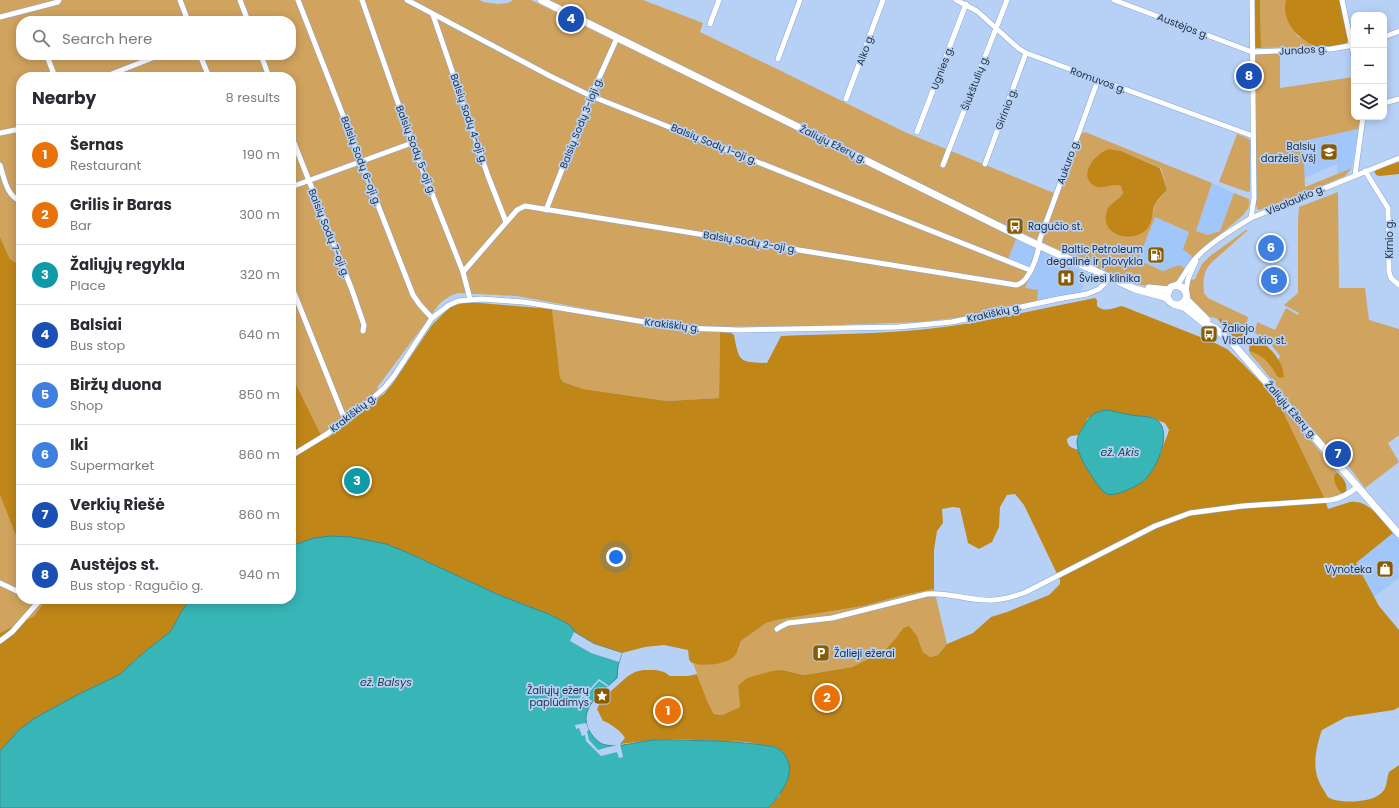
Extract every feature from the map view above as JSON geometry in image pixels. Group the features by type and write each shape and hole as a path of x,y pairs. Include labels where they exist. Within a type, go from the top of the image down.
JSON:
{"main road":[{"name":"Žaliųjų Ežerų g.","path":"541,0 1040,245 1135,289 1168,299"},
{"name":"Žaliųjų Ežerų g.","path":"1126,284 1157,290 1169,290"},
{"path":"1177,285 1186,291 1186,299 1178,305 1171,303 1168,299 1167,293 1177,285"},
{"name":"Žaliųjų Ežerų g.","path":"1186,299 1210,326 1233,344 1254,367 1399,534"},
{"name":"Žaliųjų Ežerų g.","path":"1178,305 1184,307 1210,326"}],"street":[{"path":"0,17 58,2 59,0"},
{"path":"180,0 186,16"},
{"path":"240,0 246,16"},
{"name":"Balsių Sodų 6-oji g.","path":"298,0 414,295 420,306 432,318"},
{"name":"Balsių Sodų 5-oji g.","path":"362,0 412,143 463,272 470,299"},
{"name":"Balsių Sodų 1-oji g.","path":"407,0 550,76 591,96 1030,270"},
{"path":"710,24 719,0"},
{"path":"778,59 800,0"},
{"name":"Alko g.","path":"846,99 883,0"},
{"name":"Romuvos g.","path":"956,0 977,11 1018,48 1026,53 1253,136"},
{"name":"Šiukštulių g.","path":"944,165 1007,0"},
{"name":"Austėjos g.","path":"1114,0 1252,52"},
{"path":"1251,218 1254,198 1252,0"},
{"path":"1342,0 1351,38"},
{"name":"Ugnies g.","path":"917,132 966,4"},
{"name":"Balsių Sodų 4-oji g.","path":"434,15 488,176 506,222"},
{"path":"1387,35 1399,31"},
{"name":"Balsių Sodų 3-ioji g.","path":"546,210 591,96 617,38"},
{"name":"Jundos g.","path":"1252,52 1309,50 1351,46"},
{"name":"Girinio g.","path":"985,164 1026,53"},
{"path":"49,60 53,72"},
{"path":"117,72 147,60"},
{"path":"202,60 205,72"},
{"path":"263,60 267,72"},
{"name":"Aukuro g.","path":"1040,245 1040,239 1098,80"},
{"path":"1387,102 1399,99"},
{"path":"1355,175 1363,120"},
{"path":"0,133 16,130"},
{"path":"296,185 412,143"},
{"name":"Balsių Sodų 7-oji g.","path":"296,148 352,290 364,325 363,331"},
{"name":"Visalaukio g.","path":"1177,285 1190,264 1211,245 1251,218 1399,158"},
{"path":"0,165 10,193 13,198 16,199"},
{"name":"Kirnio g.","path":"1366,171 1388,208 1389,272 1391,278 1399,285"},
{"name":"Balsių Sodų 2-oji g.","path":"463,272 506,222 517,210 522,207 670,229 1016,285 1024,282 1040,245"},
{"name":"Visalaukio g.","path":"1186,291 1188,279 1199,256"},
{"name":"Krakiškių g.","path":"296,453 327,434 385,387 394,376 432,318 449,304 470,299 524,302 681,328 740,330 898,327 952,322 1087,294 1099,289 1109,277"},
{"path":"296,298 345,420"},
{"path":"777,629 788,623 832,618 927,594 939,593 985,600 1007,598 1026,592 1155,526 1190,513 1243,506 1331,500 1347,495 1357,487"},
{"path":"0,583 16,591"},
{"path":"0,641 12,632 37,604"}],"shaded area":[{"path":"0,0 479,0 497,4 508,3 513,0 531,0 1017,237 1008,259 1033,270 1025,288 1038,290 1037,301 963,317 921,322 810,326 699,327 674,325 517,296 458,293 450,296 440,303 377,388 383,395 328,438 320,433 296,384 296,72 16,72 16,263 10,259 0,237"},
{"path":"549,0 643,0 703,23 700,32 907,133 1059,195 1081,134 1085,132 1212,183 1196,231 1208,235 1220,231 1234,193 1249,199 1249,205 1246,212 1240,218 1197,253 1194,258 1183,249 1189,232 1155,217 1138,260 1163,271 1179,265 1186,269 1178,281 1166,287 1153,287 1136,284 1117,277 984,215","holes":["1109,149 1121,151 1161,168 1167,190 1155,204 1153,213 1111,205 1120,198 1123,193 1121,186 1094,185"]},
{"path":"1254,0 1260,0 1261,48 1256,48 1254,45"},
{"path":"1260,0 1286,0 1297,36 1316,47 1261,48"},
{"path":"1286,0 1340,0 1348,39 1347,42 1339,46 1321,47 1315,46 1302,39 1288,21 1285,7"},
{"path":"1260,53 1280,54 1280,88 1351,77 1351,120 1360,120 1358,129 1303,141 1305,187 1352,168 1345,176 1259,210 1257,209 1256,205 1256,55"},
{"name":"Balsių darželis VšĮ","path":"1358,129 1352,168 1337,174 1337,164 1304,178 1303,141"},
{"path":"1237,134 1250,140 1250,191 1248,192 1219,182"},
{"path":"1109,149 1121,151 1160,168 1167,190 1155,204 1149,227 1140,234 1125,236 1118,235 1112,231 1108,226 1106,219 1107,211 1108,208 1123,193 1121,186 1114,185 1097,187 1093,185 1087,175 1090,164 1094,159"},
{"path":"1399,162 1399,174 1376,175 1374,170"},
{"path":"1212,183 1234,193 1220,231 1208,235 1196,231"},
{"path":"1338,192 1339,288 1365,288 1369,320 1399,329 1399,435 1388,443 1399,462 1365,488 1343,459 1324,445 1249,351 1259,354 1265,358 1275,373 1282,378 1284,374 1278,361 1280,356 1270,343 1255,333 1257,322 1275,330 1286,308 1298,315 1299,313 1284,305 1298,293 1299,207"},
{"path":"1155,217 1189,232 1194,258 1186,269 1179,265 1163,271 1138,260"},
{"path":"1248,230 1210,264 1204,277 1204,293 1208,298 1248,317 1245,332 1231,323 1212,317 1210,318 1200,311 1192,303 1187,288 1188,281 1195,279 1202,264 1210,256"},
{"path":"0,237 10,259 16,263 16,536 0,495"},
{"path":"1017,237 1088,274 1081,293 1037,301 1038,290 1025,289 1008,259"},
{"path":"1095,298 1097,300 1097,306 1100,308 1106,310 1122,306 1227,349 1277,399 1324,497 1328,509 1350,502 1357,502 1369,507 1380,517 1393,533 1356,563 1379,606 1399,630 1399,707 1394,710 1346,717 1322,730 1315,760 1319,782 1328,796 1331,799 1343,801 1366,800 1379,795 1385,788 1389,772 1399,765 1399,808 768,808 780,795 783,752 776,747 746,742 674,739 620,744 625,738 612,725 603,721 597,709 602,699 628,676 635,672 643,670 656,670 664,672 670,676 688,676 697,674 708,703 714,714 722,715 740,707 738,686 747,678 772,671 782,670 804,675 852,667 884,651 903,628 909,626 917,636 923,652 930,657 938,655 947,644 973,633 991,617 1049,595 1060,584 1060,580 1024,505 1015,494 1007,495 1000,507 999,527 992,542 979,549 968,543 960,508 953,507 942,509 943,523 937,531 934,550 934,589 863,606 766,623 741,641 739,649 731,659 707,665 691,662 689,659 688,650 664,645 645,647 622,653 594,644 574,632 570,625 551,615 499,595 406,552 314,538 296,544 296,384 320,433 328,438 383,395 393,383 432,325 451,306 468,302 552,309 560,377 563,382 583,389 667,401 719,398 720,332 731,333 734,335 737,351 742,359 751,362 767,363 781,336 909,331 990,319","holes":["1108,410 1133,416 1152,417 1165,423 1169,430 1161,454 1107,494 1090,474 1079,450 1072,448 1067,442 1067,439 1071,436 1079,435 1088,418"]},
{"path":"552,309 678,329 720,332 719,398 667,401 583,389 563,382 560,377"},
{"path":"1218,319 1231,323 1245,332 1241,338 1237,340 1226,330"},
{"path":"1255,337 1265,344 1278,359 1284,377 1280,378 1277,376 1266,360 1249,351 1250,340"},
{"path":"1277,399 1337,472 1342,494 1332,498 1324,497"},
{"path":"1337,472 1346,483 1346,492 1342,494 1337,488 1335,481 1334,476"},
{"path":"0,495 16,536 16,604 43,604 34,616 0,633"},
{"path":"1393,533 1399,540 1399,578 1374,597 1356,563"},
{"path":"934,589 947,644 938,655 930,657 923,652 917,636 903,628 884,651 852,667 804,675 782,670 738,686 740,707 722,715 714,714 708,703 693,663 710,665 739,650 741,641 766,623 863,606"},
{"path":"43,604 187,604 171,631 119,675 79,694 19,730 0,751 0,633 34,616"}],"water":[{"name":"ež. Akis","path":"1108,410 1155,419 1162,427 1164,435 1160,454 1152,471 1146,478 1141,483 1130,489 1111,495 1103,491 1097,484 1085,466 1077,447 1079,434 1091,416 1100,411"},
{"name":"ež. Balsys","path":"332,536 351,537 386,544 499,595 551,615 570,625 575,632 594,644 622,653 618,666 617,678 598,695 588,708 586,716 587,724 590,732 599,742 606,745 617,746 654,740 718,741 774,747 783,753 789,764 788,778 785,785 777,798 768,808 0,808 0,751 19,730 35,718 79,694 119,675 171,631 187,604 296,604 296,544 314,538"}],"pier":[{"path":"574,632 594,644 622,653 619,662 591,653 570,641"},
{"path":"599,679 609,686 608,687 599,681 586,696 592,701 591,703 583,697 576,708 574,707 582,694 584,695"},
{"path":"586,723 589,730 587,731 589,740 598,750 620,744 623,757 619,758 617,752 601,756 586,741 585,735 582,736 579,728 576,729 575,725"}],"place":[{"name":"Balsiai","path":"571,19"},
{"name":"Austėjos st.","path":"1249,76"},
{"name":"Balsių darželis VšĮ","path":"1329,152"},
{"name":"Ragučio st.","path":"1015,226"},
{"name":"Iki","path":"1271,248"},
{"name":"Baltic Petroleum degalinė ir plovykla","path":"1156,255"},
{"name":"Šviesi klinika","path":"1066,278"},
{"name":"Biržų duona","path":"1274,280"},
{"name":"Žaliojo Visalaukio st.","path":"1209,334"},
{"name":"Verkių Riešė","path":"1338,454"},
{"name":"Žaliųjų regykla","path":"357,481"},
{"name":"Vynoteka","path":"1385,569"},
{"name":"Žalieji ežerai","path":"821,653"},
{"name":"Žaliųjų ežerų paplūdimys","path":"602,696"},
{"name":"Grilis ir Baras","path":"827,698"},
{"name":"Šernas","path":"668,711"}]}
